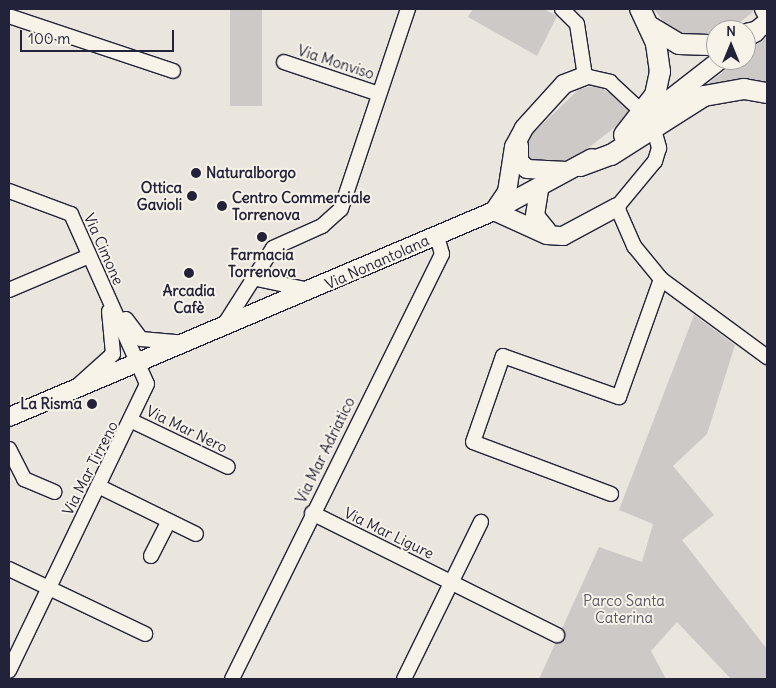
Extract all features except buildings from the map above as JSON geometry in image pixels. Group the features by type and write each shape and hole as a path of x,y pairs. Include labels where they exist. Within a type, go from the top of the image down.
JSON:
{"highway":[{"path":"645,17 679,44 706,45"},
{"path":"624,135 649,104 658,84 659,58 645,17"},
{"path":"577,168 611,155 704,96 744,89 767,93"}],"main road":[{"name":"Via Nonantolana","path":"9,417 224,325 312,291 539,190 577,168 624,135 707,70"},
{"path":"585,76 554,93 518,139 507,192 494,211 556,236 591,224 617,207"},
{"path":"518,139 519,161 527,169 547,174 577,168"},
{"path":"539,190 535,216 543,228 556,236"}],"street":[{"path":"10,9 9,15 173,71"},
{"name":"Via Monviso","path":"224,325 252,278 282,242 322,226 341,209 408,9"},
{"path":"562,9 577,24 585,76 610,82 636,106"},
{"name":"Via Monviso","path":"284,62 379,94"},
{"path":"654,130 659,148 655,161 617,207 640,256 661,279 767,357"},
{"name":"Via Cimone","path":"9,191 71,214 137,362"},
{"name":"Via Mar Adriatico","path":"232,679 312,513 442,254 437,236"},
{"path":"9,290 90,256"},
{"path":"266,259 271,276 282,287"},
{"path":"252,278 282,287 312,291"},
{"path":"611,494 473,442 503,356 619,397 661,279"},
{"name":"Via Cimone","path":"110,303 141,339 158,343 192,339"},
{"name":"Via Cimone","path":"74,389 113,354 110,303"},
{"name":"Via Mar Tirreno","path":"9,672 98,486 132,420 147,384 137,362"},
{"name":"Via Mar Nero","path":"132,420 228,467"},
{"path":"9,449 24,479 54,492"},
{"path":"98,486 196,534"},
{"name":"Via Mar Ligure","path":"312,513 557,635"},
{"path":"151,556 169,521"},
{"path":"404,679 481,522"},
{"path":"9,569 145,634"}],"green space":[{"path":"230,9 262,9 262,106 230,106"},
{"path":"473,9 544,9 557,16 537,56 468,17"},
{"path":"654,9 755,10 743,20 706,20 706,38 672,33"},
{"path":"767,37 767,88 690,98 725,70 756,70 756,45"},
{"path":"597,85 616,97 632,114 569,163 530,167 525,154 528,138 579,89"},
{"name":"Parco Santa Caterina","path":"694,315 735,345 707,434 673,466 714,515 682,540 767,649 767,679 731,679 677,622 651,651 666,679 539,679 599,547 642,562 653,524 619,510"}],"place":[{"name":"Naturalborgo","path":"196,173"},
{"name":"Ottica Gavioli","path":"192,196"},
{"name":"Centro Commerciale Torrenova","path":"222,206"},
{"name":"Farmacia Torrenova","path":"262,237"},
{"name":"Arcadia Cafè","path":"189,273"},
{"name":"La Risma","path":"92,404"}]}
